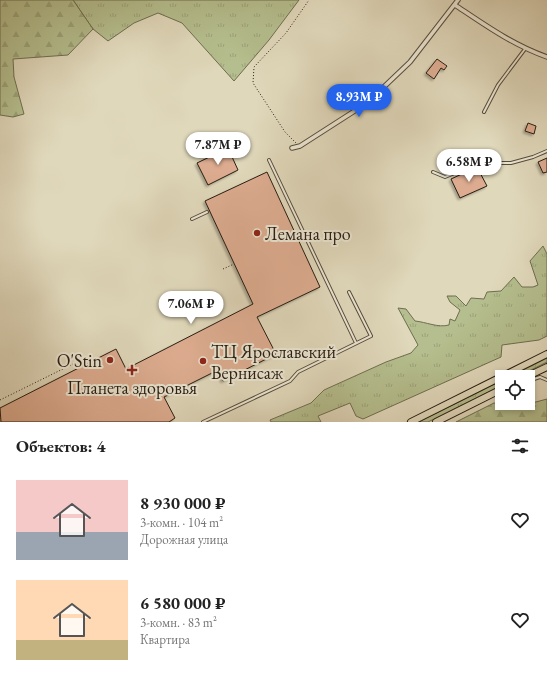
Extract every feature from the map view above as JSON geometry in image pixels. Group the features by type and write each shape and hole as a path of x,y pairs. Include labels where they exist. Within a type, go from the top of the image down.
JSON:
{"highway":[{"path":"411,422 547,354"},
{"path":"535,372 547,366"},
{"path":"436,422 495,393"}],"street":[{"path":"292,148 300,146 367,103 410,62 458,0"},
{"path":"455,4 498,34 525,49 547,57"}],"lane":[{"path":"484,112 498,85 525,49"},
{"path":"433,172 445,177 478,163 510,162 533,157 547,151"},
{"path":"269,160 356,343"},
{"path":"192,219 207,212"},
{"path":"203,422 290,381 298,372 370,336 349,292"},
{"path":"535,379 540,377 547,380"}],"path":[{"path":"300,146 285,132 253,83 254,67 286,33 309,0"},
{"path":"223,269 234,264"},
{"path":"76,355 79,368"},
{"path":"0,400 78,360"}],"green space":[{"path":"0,0 73,0 93,29 68,55 13,59 14,77 24,114 13,117 0,115"},
{"path":"73,0 299,0 269,40 234,81 182,23 158,13 134,23 108,41 93,29"},
{"path":"543,246 547,254 547,336 539,340 502,345 501,357 363,419 356,416 350,403 318,416 321,422 271,422 270,420 311,403 324,390 386,362 411,353 418,345 398,308 406,309 415,321 445,326 449,325 450,319 455,321 460,310 450,302 447,296 456,296 466,306 471,298 484,299 487,292 501,291 514,277 522,287 533,287 538,285 530,261"},
{"path":"547,357 547,362 531,370 521,370"},
{"path":"495,384 495,388 428,422 418,422"},
{"path":"547,399 547,422 456,422 494,403 495,410 535,410 535,402"}],"building":[{"path":"437,59 447,66 444,70 441,68 434,79 426,73"},
{"path":"528,123 536,126 534,134 525,131"},
{"path":"228,148 238,170 208,185 197,163"},
{"path":"547,158 547,172 543,173 538,162"},
{"path":"477,167 487,186 460,198 451,179"},
{"name":"ТЦ Ярославский Вернисаж","path":"267,172 320,287 257,317 276,354 223,381 218,370 164,397 175,418 169,422 1,422 0,408 116,349 126,369 253,304 205,201"}],"place":[{"name":"Лемана про","path":"257,233"},
{"name":"O'Stin","path":"110,360"},
{"name":"ТЦ Ярославский Вернисаж","path":"203,361"},
{"name":"Планета здоровья","path":"132,370"}]}
